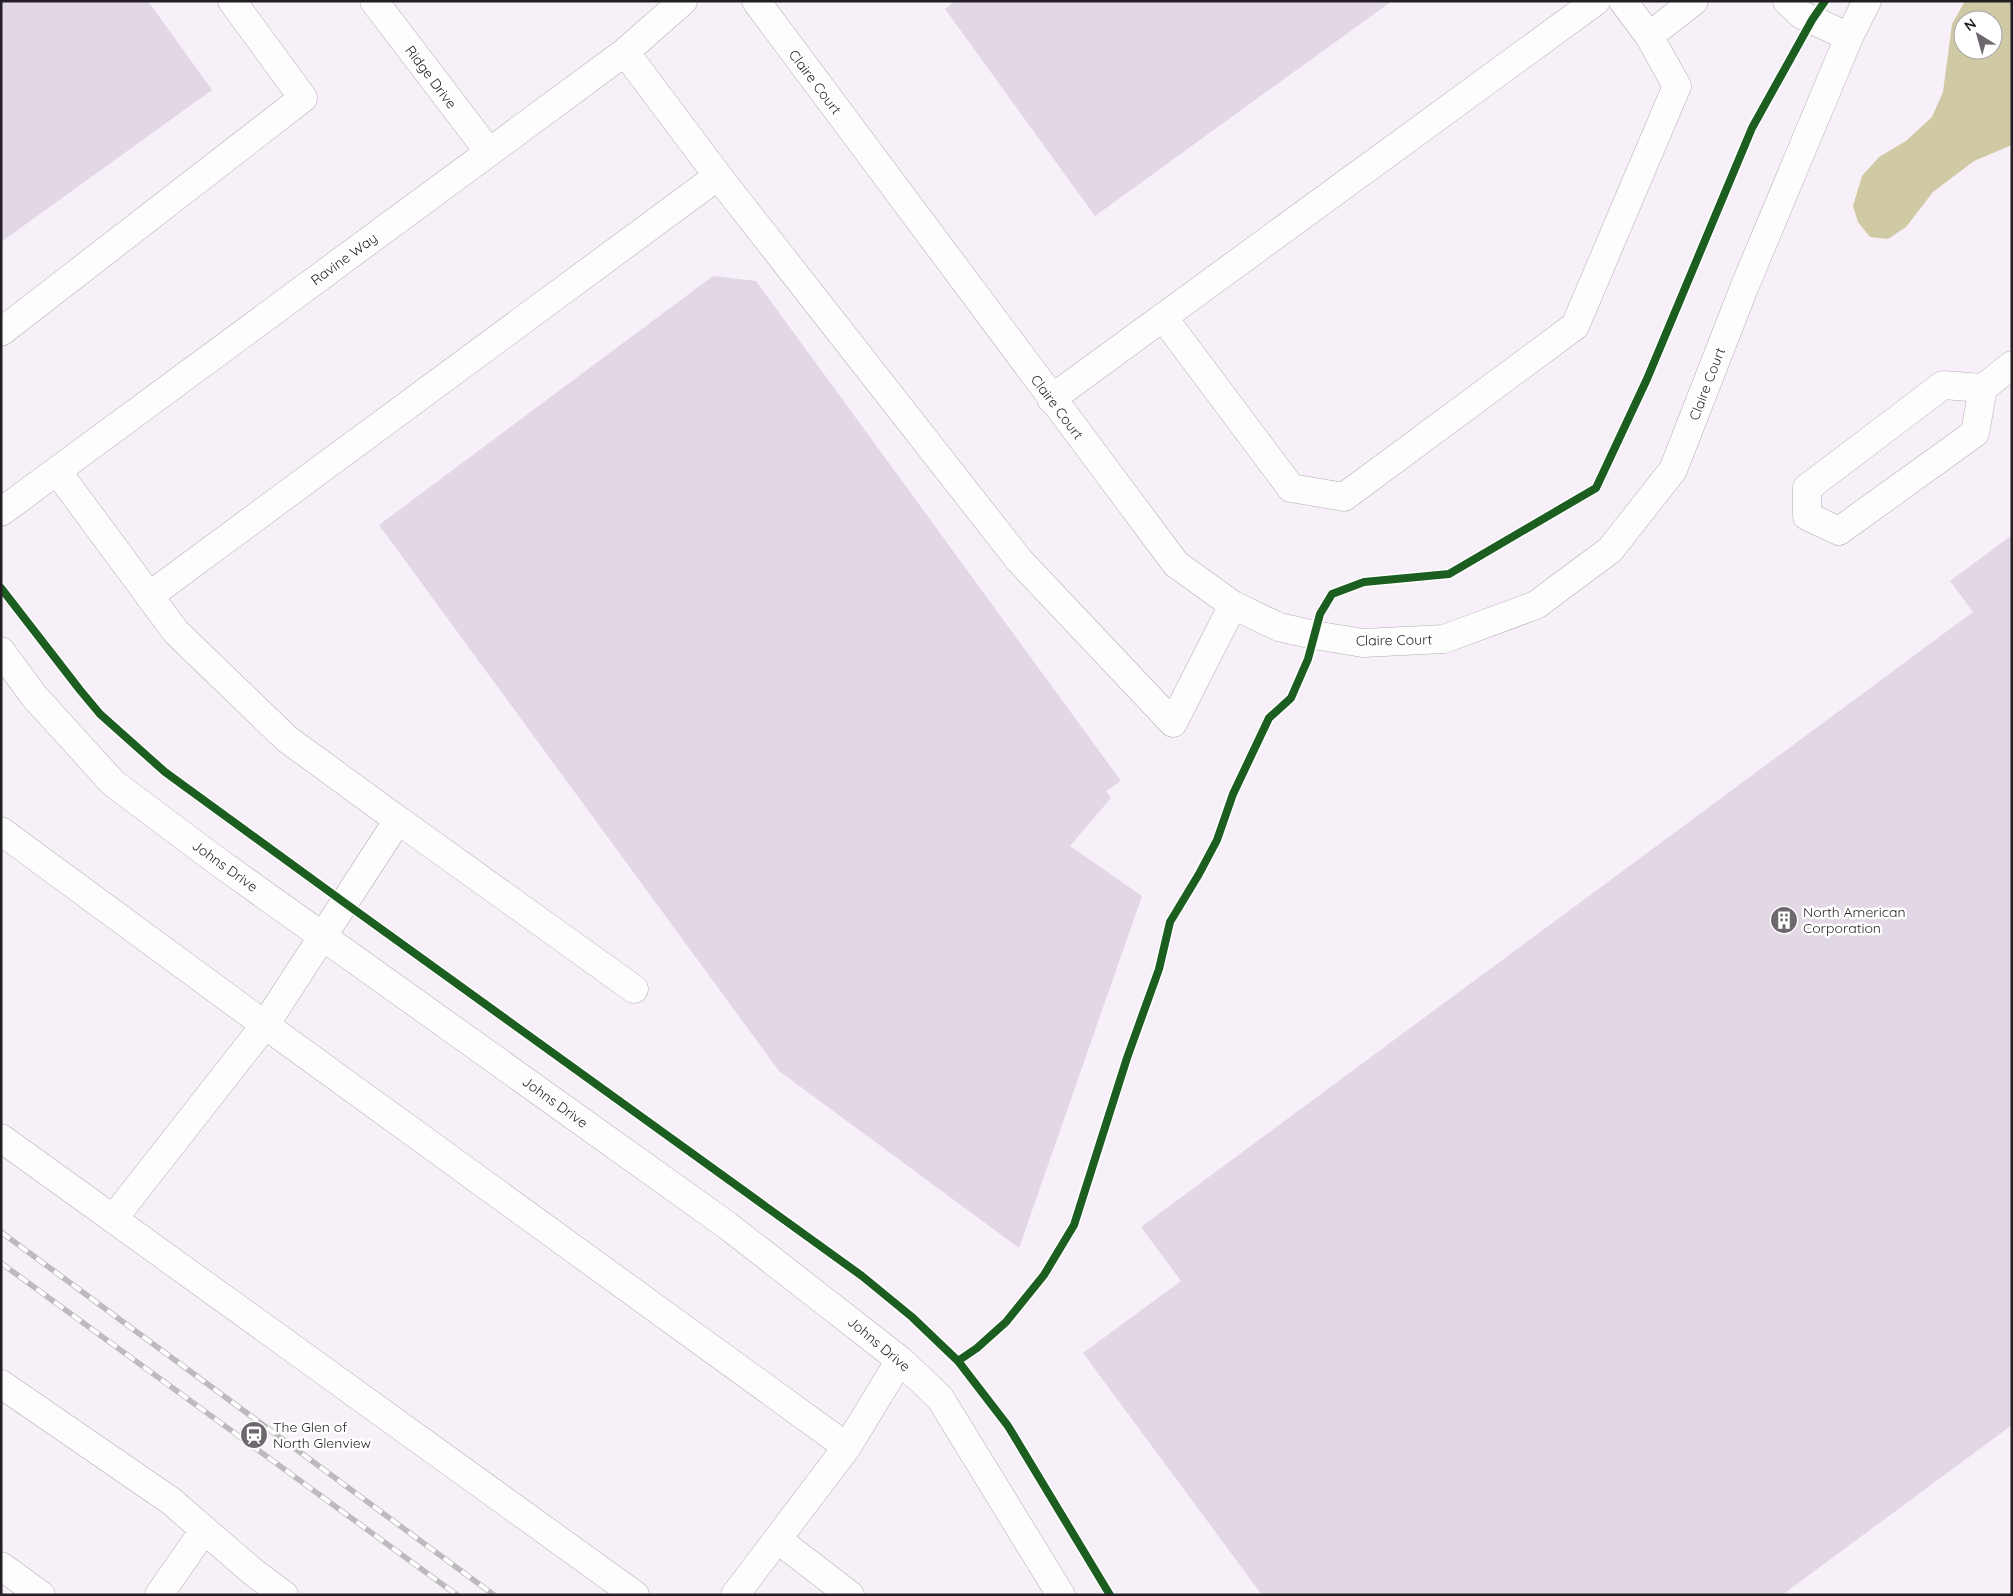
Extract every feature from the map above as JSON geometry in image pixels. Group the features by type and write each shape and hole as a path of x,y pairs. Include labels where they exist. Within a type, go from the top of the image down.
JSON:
{"street":[{"path":"1,332 303,98 232,1"},
{"name":"Ridge Drive","path":"374,1 489,152"},
{"name":"Ravine Way","path":"1,512 625,52 683,1"},
{"name":"Claire Court","path":"756,1 1051,399 1176,564 1233,605 1279,627 1314,636 1363,642 1444,639 1536,604 1610,550 1673,470 1744,288 1849,37 1867,1"},
{"path":"1051,399 1596,1"},
{"path":"1163,317 1291,488 1344,497 1575,326 1677,86 1649,36 1623,1"},
{"path":"1649,36 1694,1"},
{"path":"1787,1 1802,15 1849,37"},
{"path":"625,52 718,176 1019,560 1173,723 1233,605"},
{"path":"149,596 718,176"},
{"path":"1983,388 1943,385 1807,488 1807,516 1839,532 1975,433 1983,388 2012,365"},
{"path":"57,471 176,632 287,739 634,989"},
{"name":"Johns Drive","path":"1,652 34,696 113,783 217,861 728,1226 900,1360 940,1398 1061,1595"},
{"path":"113,1219 265,1025 324,937 398,820"},
{"path":"1,831 847,1447"},
{"path":"1,1138 634,1595"},
{"path":"735,1595 847,1447 900,1360"},
{"path":"1,1384 171,1501 252,1572 284,1595"},
{"path":"159,1595 204,1530"},
{"path":"776,1539 850,1595"},
{"path":"1,1566 40,1595"}],"shaded area":[{"path":"1965,1 2012,1 2012,145 1974,161 1933,192 1906,227 1888,239 1870,237 1858,222 1853,206 1862,176 1879,157 1906,141 1932,117 1943,92 1953,22 1953,60 2003,60 2003,10 1960,10"}],"building":[{"path":"1,1 148,1 212,90 1,242"},
{"path":"955,1 1392,1 1095,216 945,9"},
{"path":"713,276 756,281 1121,781 1106,791 1111,798 1070,846 1142,896 1019,1248 779,1071 379,525"},
{"name":"North American Corporation","path":"2012,535 2012,1425 1782,1595 1262,1595 1083,1353 1181,1281 1141,1227 1973,612 1950,581"}],"railway":[{"path":"1,1232 494,1595"},
{"path":"1,1263 457,1595"}],"cycle path":[{"path":"958,1361 977,1348 1006,1322 1044,1275 1074,1225 1127,1058 1159,969 1170,922 1217,840 1233,794 1269,718 1291,698 1308,659 1320,614 1332,594 1364,582 1449,574 1596,488 1647,379 1752,128 1812,20 1825,1"},
{"path":"1,588 100,714 165,772 862,1276 912,1317 958,1361 1008,1426 1110,1595"}],"place":[{"name":"North American Corporation","path":"1784,920"},
{"name":"The Glen of North Glenview","path":"254,1435"}]}
